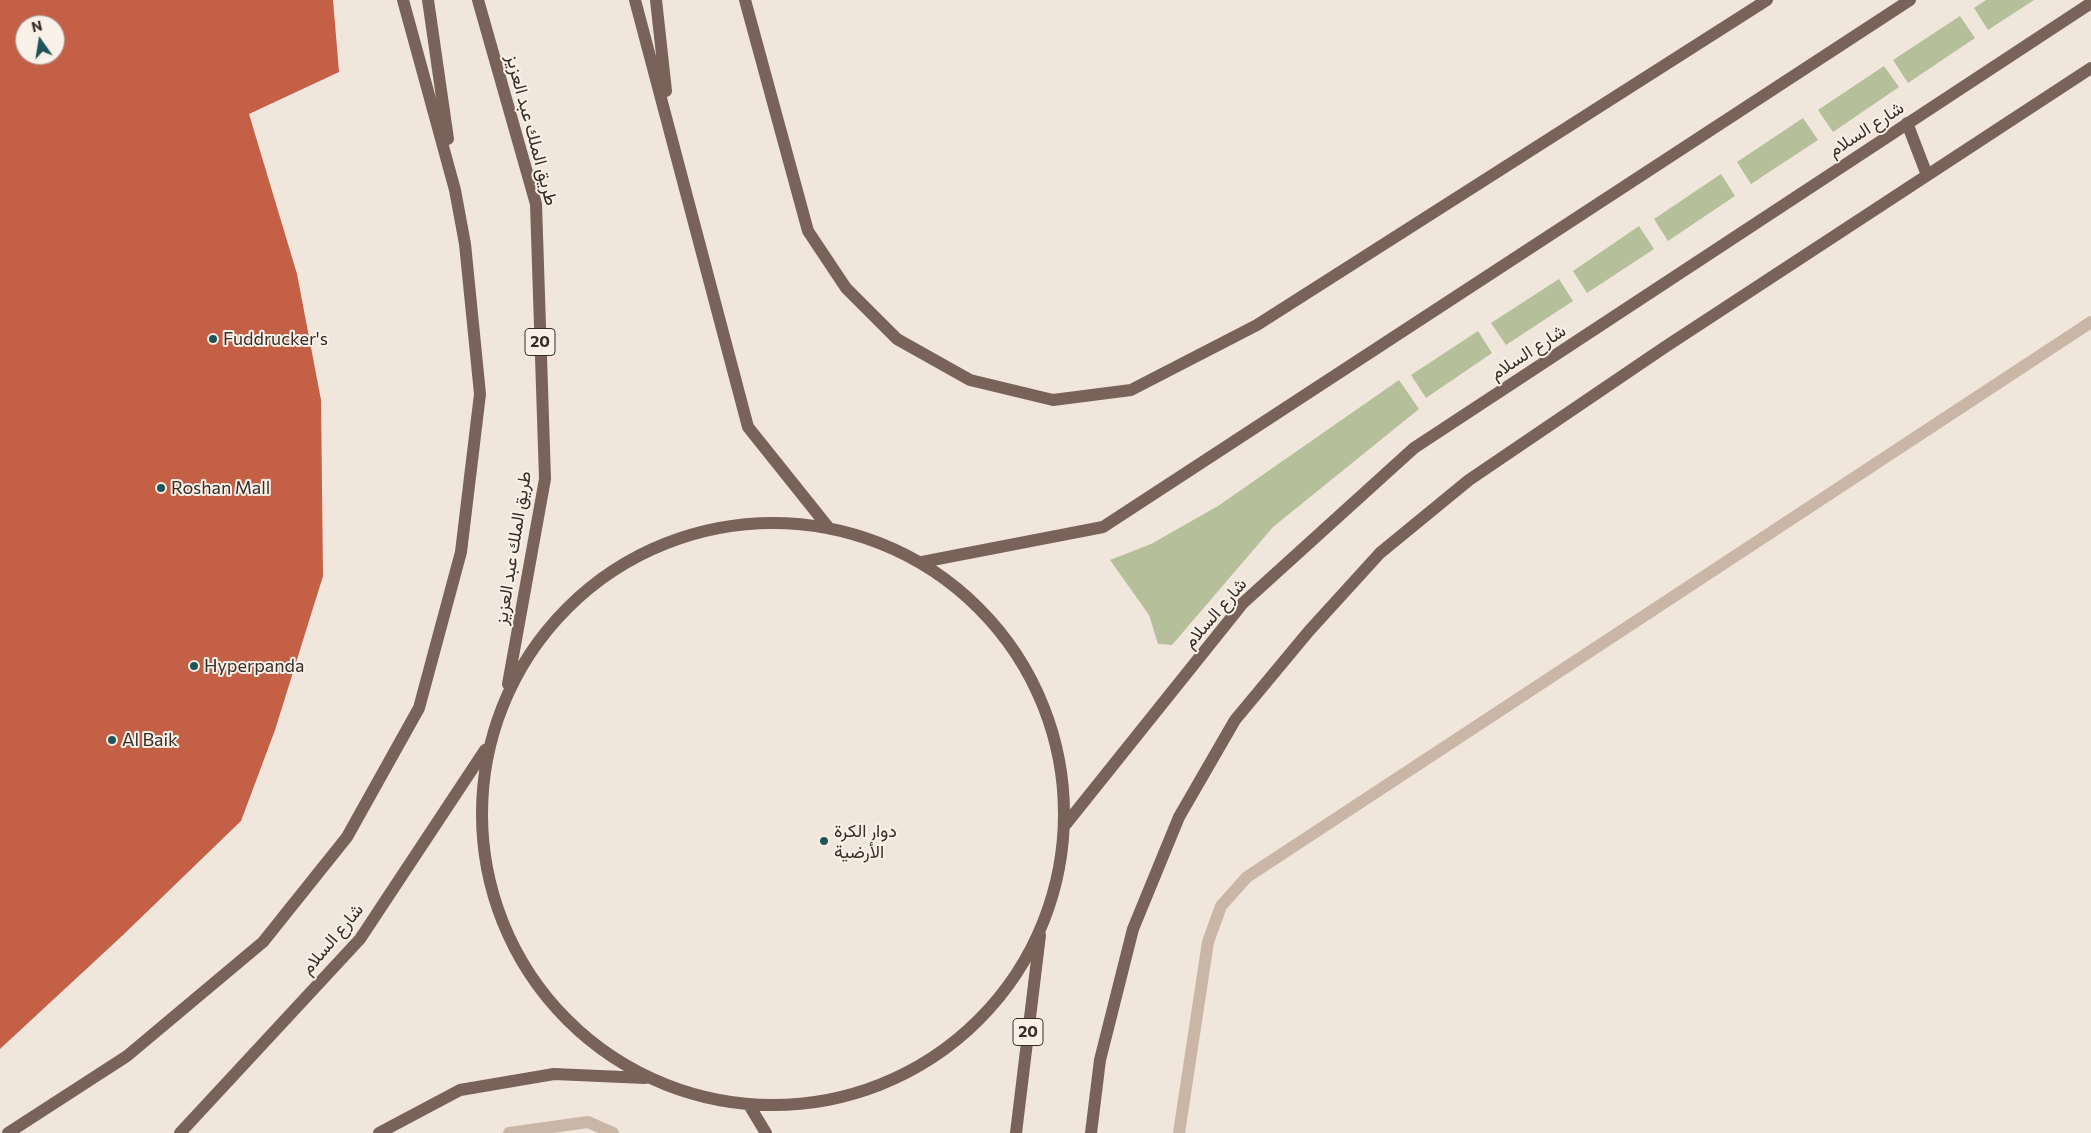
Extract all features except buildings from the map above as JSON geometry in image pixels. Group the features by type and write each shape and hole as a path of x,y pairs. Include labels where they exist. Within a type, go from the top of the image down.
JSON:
{"main road":[{"path":"403,0 456,190"},
{"path":"8,1133 127,1056 263,942 347,837 419,708 461,552 480,394 465,244 428,0"},
{"name":"طريق الملك عبد العزيز","path":"478,0 536,204 545,479 508,688"},
{"path":"635,0 748,427 828,527"},
{"path":"656,0 670,131"},
{"path":"745,0 808,231 846,288 897,339 970,380 1053,400 1131,390 1258,326 1767,0"},
{"path":"922,562 1103,527 1910,0"},
{"name":"شارع السلام","path":"1066,824 1243,603 1414,448 2091,2"},
{"path":"1091,1133 1100,1060 1133,929 1179,817 1235,720 1309,631 1380,553 1469,480 1665,347 2091,68"},
{"path":"1907,123 1927,175"},
{"path":"732,525 828,527 922,562 984,610 1030,674 1058,746 1066,824 1058,879 1041,932 992,1007 922,1065 839,1098 749,1105 696,1096 646,1078 565,1021 508,941 481,846 487,748 508,688 563,610 640,554 732,525"},
{"name":"شارع السلام","path":"180,1133 360,939 487,748"},
{"name":"20","path":"1016,1133 1041,932"},
{"path":"379,1133 460,1090 554,1074 646,1078"},
{"path":"749,1105 766,1133"}],"lane":[{"path":"1179,1133 1208,942 1222,906 1247,877 2091,322"},
{"path":"509,1133 588,1122 613,1133"}],"green space":[{"path":"1986,0 2034,0 1988,30 1974,8"},
{"path":"1960,16 1975,38 1908,83 1893,60"},
{"path":"1884,66 1899,87 1833,132 1818,110"},
{"path":"1803,118 1818,140 1751,184 1737,162"},
{"path":"1721,174 1735,196 1668,241 1654,219"},
{"path":"1639,226 1654,249 1587,293 1573,271"},
{"path":"1559,279 1573,301 1506,345 1491,323"},
{"path":"1478,331 1492,353 1426,398 1411,375"},
{"path":"1399,380 1419,409 1273,527 1172,645 1158,644 1149,615 1110,560 1151,544 1218,506"}],"place":[{"name":"Fuddrucker's","path":"213,339"},
{"name":"Roshan Mall","path":"161,488"},
{"name":"Hyperpanda","path":"194,666"},
{"name":"Al Baik","path":"112,740"},
{"name":"دوار الكرة الأرضية","path":"824,841"}]}
